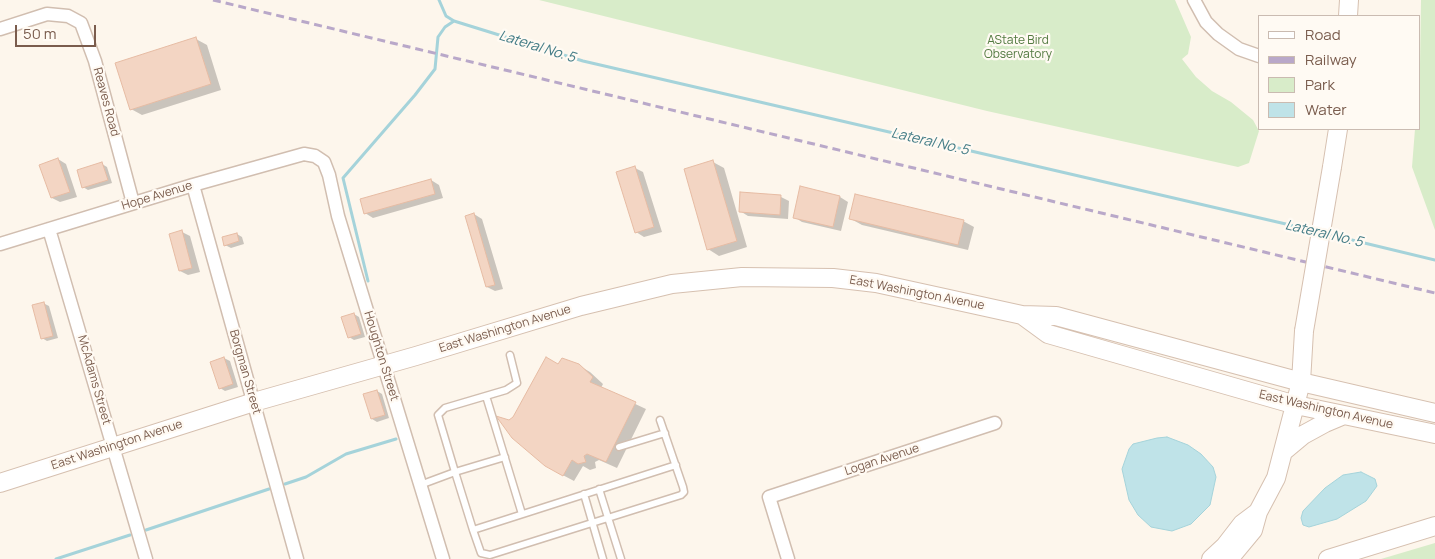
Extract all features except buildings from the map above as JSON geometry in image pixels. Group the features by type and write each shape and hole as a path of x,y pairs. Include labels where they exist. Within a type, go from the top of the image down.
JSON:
{"street":[{"path":"1194,0 1206,22 1218,34 1239,49 1258,56"},
{"path":"1348,0 1348,15"},
{"name":"Reaves Road","path":"0,29 47,14 61,14 81,23 95,61 134,203"},
{"path":"1229,559 1253,530 1258,512 1276,478 1285,450 1301,382 1304,331 1338,130"},
{"name":"Hope Avenue","path":"0,244 193,185 304,154 315,156"},
{"name":"Houghton Street","path":"315,156 326,166 338,216 443,559"},
{"name":"Borgman Street","path":"193,185 297,559"},
{"name":"McAdams Street","path":"50,229 146,559"},
{"name":"East Washington Avenue","path":"0,483 254,402 590,304 672,284 771,276 833,278 876,283 1022,315 1056,316 1301,382 1435,413"},
{"name":"East Washington Avenue","path":"1022,315 1048,334 1296,406 1435,434"},
{"path":"1285,450 1303,435 1324,423 1345,415"},
{"name":"Logan Avenue","path":"788,559 769,497 995,423"},
{"path":"1211,559 1230,541 1242,524 1258,512"},
{"path":"1328,559 1435,526"}],"lane":[{"path":"510,355 517,383 506,390 445,408 438,415 479,550 484,556 681,495 684,492 684,488 660,420"},
{"path":"486,396 522,514"},
{"path":"619,447 665,432"},
{"path":"420,485 505,456"},
{"path":"473,530 676,465"},
{"path":"599,489 622,559"},
{"path":"584,494 603,559"}],"green space":[{"name":"AState Bird Observatory","path":"539,0 1175,0 1191,37 1188,54 1182,59 1196,77 1212,91 1231,102 1253,120 1259,131 1249,163 1238,167 987,111"},
{"path":"1421,0 1435,0 1435,230 1412,167 1415,130 1420,130"},
{"path":"1435,543 1435,559 1381,559"}],"water":[{"path":"1167,437 1188,445 1201,454 1213,467 1216,477 1210,505 1191,524 1172,531 1151,527 1138,515 1129,500 1122,469 1129,449 1133,444"},
{"path":"1361,472 1375,479 1377,486 1366,501 1337,519 1309,527 1303,525 1301,518 1303,511 1325,488 1343,475"}],"waterway":[{"name":"Lateral No. 5","path":"439,0 446,16 454,21 583,61 1316,231"},
{"path":"368,281 343,178 435,69 438,37 445,27 454,21"},
{"name":"Lateral No. 5","path":"1327,234 1435,260"},
{"path":"285,484 306,477 346,454 396,439"},
{"path":"146,530 269,489"},
{"path":"56,559 130,535"}],"railway":[{"path":"213,0 1435,293"}]}
